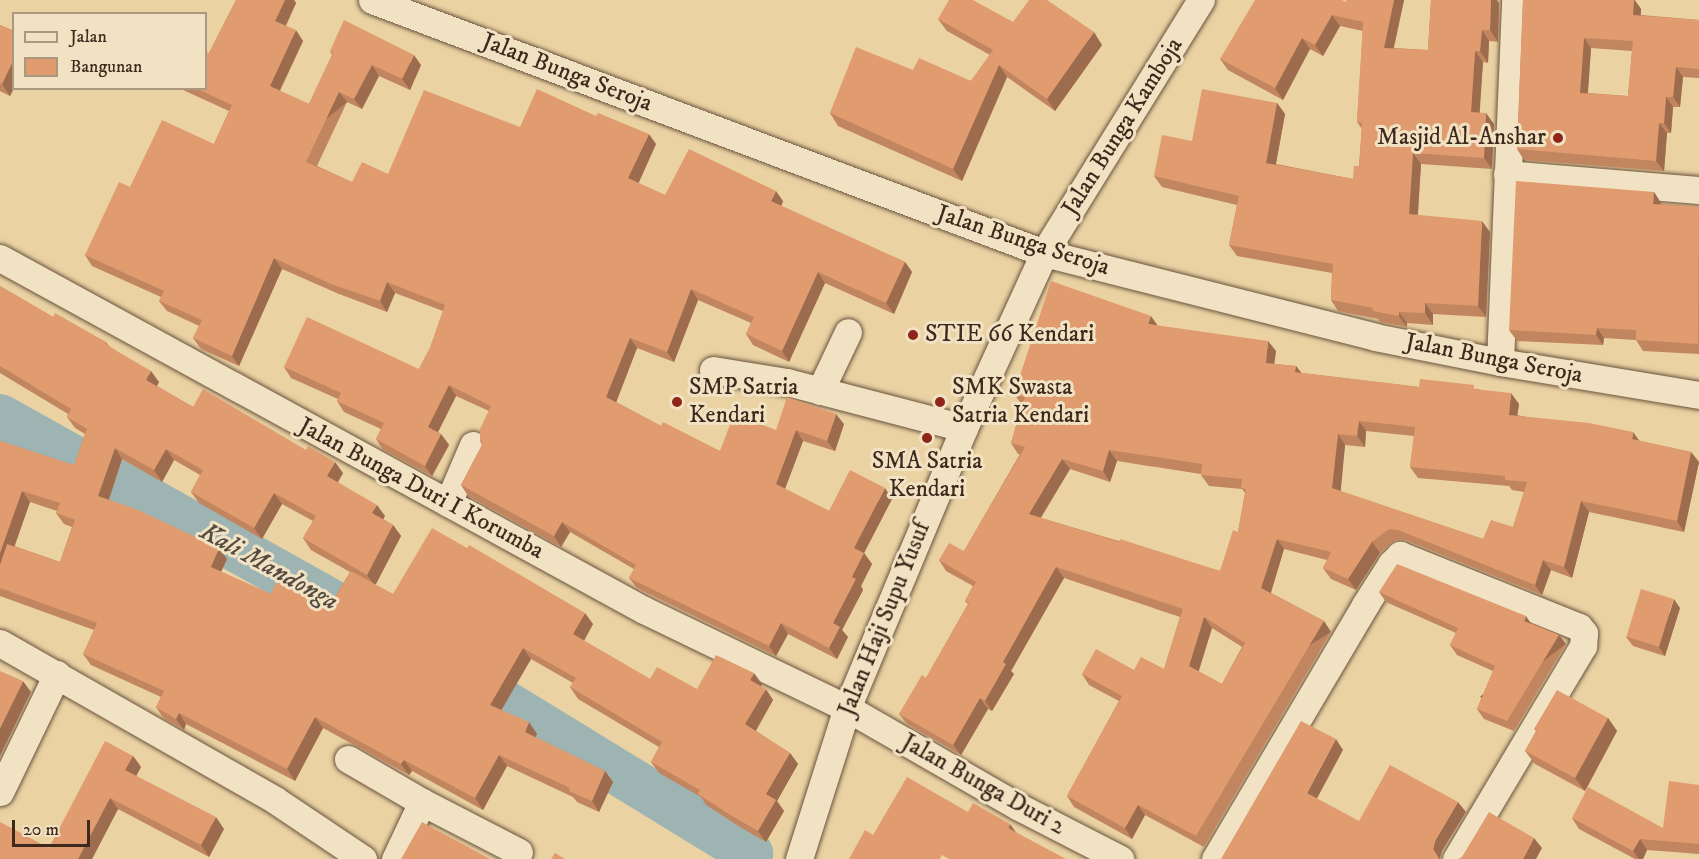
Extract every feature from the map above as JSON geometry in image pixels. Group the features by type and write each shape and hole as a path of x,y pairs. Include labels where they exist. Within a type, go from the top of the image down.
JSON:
{"street":[{"name":"Jalan Bunga Seroja","path":"372,0 1044,253 1375,337 1500,362 1699,395"},
{"name":"Jalan Bunga Kamboja","path":"1044,253 1201,0"},
{"path":"1500,362 1515,0"},
{"path":"1507,174 1699,190"},
{"name":"Jalan Haji Supu Yusuf","path":"801,854 847,708 964,428 1044,253"},
{"name":"Jalan Bunga Duri I Korumba","path":"0,258 644,610 847,708"},
{"path":"820,391 848,332"},
{"path":"713,370 820,391 964,428"},
{"path":"448,502 473,445"},
{"path":"1215,859 1365,605 1391,564 1400,555 1578,627 1584,633 1583,646 1456,859"},
{"path":"0,643 275,800 363,859"},
{"path":"0,792 57,674"},
{"name":"Jalan Bunga Duri 2","path":"847,708 1019,807 1120,859"},
{"path":"348,759 422,802 519,852"},
{"path":"395,859 422,802"}],"building":[{"path":"236,0 285,0 275,21 296,30 270,86 309,104 333,53 330,51 344,20 414,55 402,79 372,65 354,99 339,92 306,162 352,182 362,162 388,174 424,90 520,127 537,89 596,116 598,113 649,134 628,178 665,195 689,149 776,191 771,201 905,262 886,303 818,272 782,351 746,334 754,317 691,289 667,352 630,338 606,397 661,426 663,422 720,451 734,414 776,430 787,397 836,414 827,441 796,430 776,484 829,511 850,470 885,488 854,548 864,553 852,577 856,579 833,623 840,627 829,648 781,623 769,646 629,578 636,565 562,522 554,536 461,485 483,443 480,441 480,429 491,406 449,385 428,427 441,434 425,466 376,439 384,423 337,401 341,393 284,367 307,317 419,369 430,348 445,305 387,282 380,301 331,284 274,258 232,356 193,338 202,320 159,301 164,291 85,255 119,182 130,187 162,120 214,144 232,105 199,90 207,90 207,52 209,53"},
{"path":"949,0 973,0 1013,22 1029,0 1047,0 1094,32 1047,99 999,65 953,169 830,113 856,47 913,70 919,58 971,81 993,50 938,19"},
{"path":"1255,0 1342,0 1346,2 1346,0 1394,0 1384,48 1428,50 1431,0 1491,0 1490,30 1482,30 1480,51 1475,51 1471,112 1486,113 1484,158 1413,153 1409,214 1482,221 1478,306 1425,303 1425,313 1399,312 1399,316 1373,311 1373,308 1331,300 1333,264 1229,245 1239,196 1154,176 1162,135 1192,141 1202,89 1277,103 1266,163 1353,179 1354,166 1359,166 1362,123 1357,122 1363,22 1332,15 1315,45 1302,38 1275,88 1220,59"},
{"path":"1523,0 1634,0 1633,15 1699,20 1699,69 1676,67 1673,97 1666,97 1664,123 1659,123 1656,161 1517,149","holes":["1584,38 1633,41 1628,96 1580,93"]},
{"path":"0,25 12,30 12,63 2,84 0,83"},
{"path":"1516,181 1654,192 1653,204 1699,207 1698,344 1636,340 1636,330 1597,328 1596,335 1509,330"},
{"path":"1051,281 1151,316 1148,324 1268,341 1266,363 1296,366 1295,372 1419,387 1420,379 1474,385 1474,389 1511,393 1509,415 1589,423 1633,432 1632,439 1691,452 1677,521 1581,501 1564,567 1543,560 1535,585 1398,530 1389,529 1372,542 1348,579 1323,568 1331,552 1277,539 1261,588 1324,621 1196,836 1138,805 1125,828 1067,796 1122,696 1082,674 1096,649 1134,670 1141,657 1164,669 1183,609 1056,567 1003,662 1006,664 985,701 980,698 953,745 899,714 922,675 926,678 969,603 965,601 976,582 939,560 949,543 964,551 1025,447 1011,443 1025,397 1014,394","holes":["1359,421 1415,427 1410,467 1505,476 1505,480 1527,482 1513,527 1491,520 1483,539 1332,488 1338,434 1357,436","1109,450 1202,464 1201,475 1242,479 1241,488 1246,489 1238,532 1233,530 1220,571 1120,539 1119,542 1029,514 1062,459 1103,471","1204,617 1245,643 1222,684 1189,666"]},
{"path":"0,286 53,317 55,313 106,342 105,344 151,371 146,380 193,407 203,389 306,450 308,446 335,462 327,476 377,505 372,513 393,525 367,575 303,538 316,516 274,493 254,528 191,492 203,470 166,449 154,470 115,448 98,496 136,509 219,548 211,567 271,594 279,576 298,584 295,591 329,607 351,571 393,594 432,528 467,548 469,545 585,613 573,634 650,679 657,667 697,689 716,655 754,673 750,680 766,689 745,724 790,753 766,794 776,800 758,831 698,794 700,790 651,762 662,742 570,687 576,678 523,648 490,705 529,722 525,732 605,771 592,801 569,791 570,788 499,755 475,798 404,760 401,764 315,717 287,769 179,713 176,719 156,707 164,691 83,654 97,623 0,588 0,565 7,544 60,562 75,520 56,513 60,503 22,491 0,553 0,441 74,465 87,429 67,417 71,409 0,366"},
{"path":"1397,564 1526,616 1524,621 1559,635 1507,721 1477,709 1495,666 1450,645 1458,628 1379,592"},
{"path":"1641,589 1674,599 1659,647 1626,637"},
{"path":"0,671 23,681 0,728"},
{"path":"1557,690 1608,718 1575,778 1525,751 1537,730 1534,729"},
{"path":"1301,721 1336,739 1307,793 1359,821 1390,765 1458,802 1435,841 1433,849 1439,859 1221,859"},
{"path":"105,741 133,756 125,770 216,817 201,845 110,798 78,859 0,859 0,822 49,848"},
{"path":"907,777 968,812 973,803 1010,824 1008,828 1066,859 949,859 942,855 940,859 849,859 865,830 873,835"},
{"path":"1669,781 1699,785 1699,844 1640,839 1633,851 1572,818 1588,787 1663,828"},
{"path":"1489,812 1534,838 1523,859 1458,859 1462,857"},
{"path":"422,822 490,859 401,859"},
{"path":"555,853 565,859 551,859"}],"waterway":[{"name":"Kali Mandonga","path":"0,417 387,633"},
{"name":"Kali Mandonga","path":"451,670 750,853"}],"place":[{"name":"Masjid Al-Anshar","path":"1558,138"},
{"name":"STIE 66 Kendari","path":"913,335"},
{"name":"SMP Satria Kendari","path":"677,402"},
{"name":"SMK Swasta Satria Kendari","path":"940,402"},
{"name":"SMA Satria Kendari","path":"927,438"}]}
